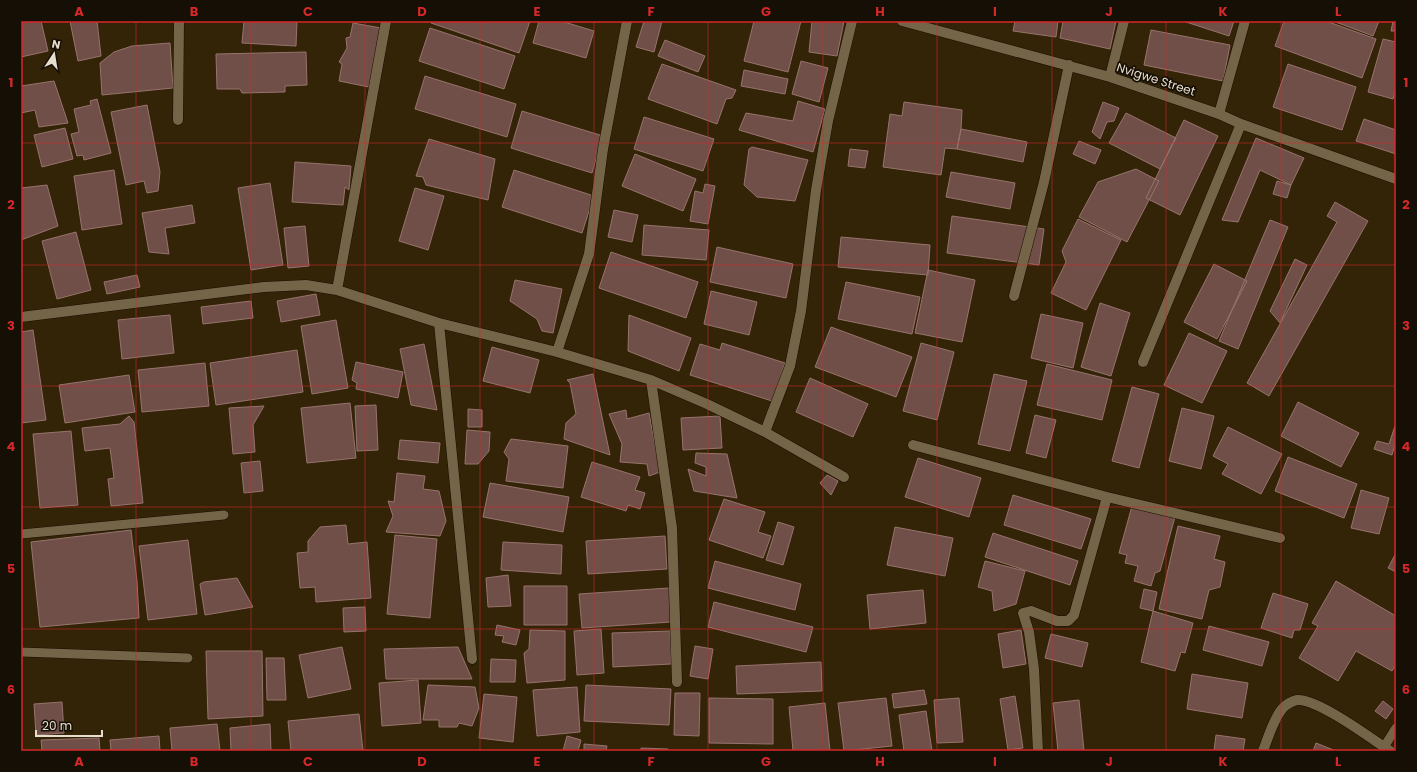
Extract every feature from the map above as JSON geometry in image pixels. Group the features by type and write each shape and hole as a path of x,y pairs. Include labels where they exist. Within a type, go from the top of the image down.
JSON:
{"street":[{"path":"178,120 179,21"},
{"path":"337,290 386,21"},
{"path":"558,352 589,254 603,149 628,21"},
{"path":"765,432 790,366 801,311 816,190 825,136 852,21"},
{"name":"Nvigwe Street","path":"902,21 1110,77 1219,114 1241,124 1396,179"},
{"path":"1110,77 1124,21"},
{"path":"1219,114 1245,21"},
{"path":"1014,296 1044,182 1069,65"},
{"path":"1143,362 1241,124"},
{"path":"21,317 264,287 306,285 337,290 439,323 558,352 651,380 707,404 765,432 844,477"},
{"path":"439,323 472,659"},
{"path":"651,380 672,528 677,682"},
{"path":"913,445 1107,497 1280,538"},
{"path":"1038,751 1034,669 1029,632 1023,613 1031,611 1057,621 1068,621 1074,615 1107,497"},
{"path":"1263,751 1276,719 1282,709 1296,700 1305,701 1320,706 1387,749"}],"lane":[{"path":"21,534 224,515"},
{"path":"21,652 188,658"},
{"path":"1387,749 1396,728"}],"building":[{"path":"21,21 41,21 48,51 21,57"},
{"path":"70,21 97,21 101,56 78,61"},
{"path":"244,21 297,21 296,46 242,43"},
{"path":"431,21 530,21 519,53 431,23"},
{"path":"539,21 561,21 594,31 586,58 533,43"},
{"path":"644,21 662,21 654,52 636,47"},
{"path":"754,21 801,21 788,72 744,61"},
{"path":"812,21 844,21 837,56 809,52"},
{"path":"1015,21 1058,21 1056,37 1013,31"},
{"path":"1063,21 1116,21 1110,49 1060,38"},
{"path":"1183,21 1234,21 1229,36"},
{"path":"1284,21 1326,21 1376,39 1362,78 1275,46"},
{"path":"1333,21 1379,21 1373,36"},
{"path":"1393,21 1396,21 1396,31 1391,31"},
{"path":"353,23 381,28 369,87 339,81 342,64 339,62 347,48 346,38 350,37"},
{"path":"430,28 515,56 504,89 419,61"},
{"path":"1151,30 1230,45 1223,81 1144,65"},
{"path":"1383,39 1396,42 1396,88 1393,99 1368,92"},
{"path":"665,40 705,56 698,72 658,56"},
{"path":"170,43 173,88 102,95 100,63 114,52 132,46"},
{"path":"306,52 307,85 285,86 285,92 242,93 240,89 217,89 216,54"},
{"path":"801,61 828,68 819,102 792,94"},
{"path":"662,64 736,90 732,98 726,99 717,124 648,99"},
{"path":"1288,64 1356,87 1342,130 1273,107"},
{"path":"744,70 788,79 785,94 741,86"},
{"path":"425,76 516,104 507,137 415,109"},
{"path":"54,81 68,123 39,127 35,110 21,113 21,86"},
{"path":"97,99 111,153 84,160 83,155 77,156 71,134 79,132 74,109 91,105 90,101"},
{"path":"798,101 825,109 813,152 739,130 746,113 793,121"},
{"path":"904,102 962,110 961,129 957,149 945,148 941,175 883,167 890,114 902,116"},
{"path":"1103,102 1119,108 1114,121 1107,122 1100,139 1092,132"},
{"path":"147,105 160,172 158,191 147,193 144,181 126,185 111,112"},
{"path":"522,111 603,136 592,173 511,148"},
{"path":"1126,113 1176,138 1160,169 1109,143"},
{"path":"644,117 714,139 703,171 634,149"},
{"path":"1364,119 1396,130 1396,154 1356,141"},
{"path":"1184,120 1218,136 1180,215 1146,198"},
{"path":"65,128 73,159 42,167 34,135"},
{"path":"961,129 1027,142 1023,162 957,149"},
{"path":"1256,138 1304,158 1291,185 1260,170 1238,222 1222,220"},
{"path":"429,139 495,159 488,200 426,185 423,177 416,176"},
{"path":"1079,141 1101,150 1095,164 1073,154"},
{"path":"752,147 808,160 795,201 757,197 744,185 749,149"},
{"path":"850,149 868,151 865,168 848,166"},
{"path":"635,154 696,179 683,211 622,186"},
{"path":"295,162 351,166 349,190 345,187 343,205 292,202"},
{"path":"1136,169 1159,181 1127,242 1079,217 1098,182"},
{"path":"114,170 122,224 82,230 74,176"},
{"path":"514,170 594,196 582,233 502,207"},
{"path":"951,172 1015,183 1010,209 946,197"},
{"path":"1277,181 1291,185 1287,198 1273,194"},
{"path":"270,183 283,265 251,270 238,188"},
{"path":"705,184 715,186 708,224 690,221 695,191 703,193"},
{"path":"47,185 58,226 21,240 21,188"},
{"path":"415,188 444,196 428,250 399,241"},
{"path":"1335,202 1368,221 1269,396 1247,383 1337,222 1327,216"},
{"path":"192,205 195,223 165,228 169,254 149,252 142,213"},
{"path":"614,210 638,215 632,242 608,237"},
{"path":"952,216 1044,229 1039,265 947,253"},
{"path":"1078,219 1121,240 1086,310 1051,293 1066,262 1062,251"},
{"path":"1270,220 1288,227 1238,349 1219,341"},
{"path":"644,225 709,230 706,260 642,255"},
{"path":"305,226 309,266 288,268 284,228"},
{"path":"76,232 91,290 57,299 42,241"},
{"path":"841,237 930,245 928,275 838,267"},
{"path":"717,247 793,264 786,298 710,282"},
{"path":"611,252 698,282 686,318 599,288"},
{"path":"1295,259 1307,265 1280,323 1270,311"},
{"path":"1214,264 1247,281 1217,339 1184,322"},
{"path":"928,270 975,280 962,342 915,333"},
{"path":"137,275 140,287 107,294 104,282"},
{"path":"515,280 562,289 553,333 542,331 537,319 510,301"},
{"path":"846,282 920,297 912,334 838,319"},
{"path":"711,291 757,302 749,335 704,324"},
{"path":"316,294 320,315 281,322 277,301"},
{"path":"251,301 253,318 203,324 201,307"},
{"path":"1100,303 1130,313 1111,376 1081,367"},
{"path":"1041,314 1083,323 1073,368 1031,358"},
{"path":"170,315 174,353 122,359 118,320"},
{"path":"629,315 691,338 679,371 628,351"},
{"path":"336,320 348,388 312,394 301,326"},
{"path":"831,327 912,357 896,397 815,367"},
{"path":"33,330 46,420 21,423 21,332"},
{"path":"1189,333 1227,351 1202,403 1164,385"},
{"path":"722,343 785,363 772,401 690,375 700,344 720,350"},
{"path":"921,343 954,352 937,420 903,411"},
{"path":"424,344 437,410 411,405 400,349"},
{"path":"492,347 539,360 530,393 483,381"},
{"path":"297,350 303,392 216,405 210,363"},
{"path":"356,362 403,372 398,398 356,389 357,383 352,380"},
{"path":"205,363 209,406 142,412 138,370"},
{"path":"1047,364 1112,380 1102,420 1037,405"},
{"path":"593,374 610,455 564,439 566,423 576,414 570,383 567,380"},
{"path":"994,374 1027,381 1010,451 978,444"},
{"path":"129,375 135,412 65,423 59,385"},
{"path":"810,378 868,404 853,437 796,412"},
{"path":"1132,387 1159,394 1139,468 1112,461"},
{"path":"1298,402 1359,433 1341,467 1281,436"},
{"path":"350,403 356,458 307,463 301,408"},
{"path":"376,405 378,450 357,451 355,406"},
{"path":"264,406 253,425 255,452 233,454 229,408"},
{"path":"1182,408 1214,416 1201,469 1169,461"},
{"path":"468,409 482,410 482,427 468,427"},
{"path":"626,410 627,419 649,413 660,472 649,476 647,464 620,462 622,444 609,414"},
{"path":"1035,415 1056,420 1046,458 1026,453"},
{"path":"129,416 134,422 143,503 111,506 108,479 114,478 110,448 85,451 82,428 120,424"},
{"path":"720,416 722,448 683,450 681,418"},
{"path":"1395,426 1396,441 1392,455 1374,449 1377,441 1389,444"},
{"path":"1228,427 1282,454 1261,494 1222,474 1228,464 1213,456"},
{"path":"467,430 490,432 489,451 478,464 465,464"},
{"path":"71,431 78,505 40,508 33,434"},
{"path":"511,439 568,446 563,488 506,481 509,459 504,452"},
{"path":"400,440 440,443 438,463 398,459"},
{"path":"696,453 727,454 737,498 694,491 688,469 706,476 706,467 695,463"},
{"path":"1288,457 1357,484 1344,518 1275,491"},
{"path":"918,458 981,478 969,517 905,497"},
{"path":"260,461 263,491 244,493 241,463"},
{"path":"592,462 640,477 635,490 645,493 640,509 628,505 626,511 581,497"},
{"path":"397,473 425,476 423,489 439,491 446,521 440,536 386,532 393,516 388,501 394,502"},
{"path":"827,475 838,481 831,495 820,483"},
{"path":"490,483 569,497 563,532 483,517"},
{"path":"1361,490 1389,498 1379,534 1351,528"},
{"path":"1013,495 1091,519 1081,549 1004,525"},
{"path":"724,499 765,512 758,532 771,536 763,558 709,540"},
{"path":"1132,506 1175,517 1160,571 1155,573 1151,586 1134,581 1138,566 1125,563 1127,555 1119,553"},
{"path":"778,522 794,527 783,565 766,560"},
{"path":"346,525 348,544 367,542 371,598 316,602 315,587 300,588 297,553 308,552 308,541 320,527"},
{"path":"1178,526 1220,536 1214,559 1225,562 1220,587 1209,590 1202,619 1159,609"},
{"path":"895,527 953,538 945,576 887,565"},
{"path":"131,530 137,581 139,618 40,627 31,542"},
{"path":"993,533 1078,561 1070,585 985,557"},
{"path":"395,535 437,539 430,618 387,614"},
{"path":"665,536 667,569 588,574 586,541"},
{"path":"188,540 197,614 148,620 139,546"},
{"path":"503,542 562,545 561,574 501,570"},
{"path":"1396,553 1396,572 1388,568"},
{"path":"715,561 801,584 795,610 708,588"},
{"path":"985,561 1025,571 1016,604 994,611 992,591 978,587"},
{"path":"508,575 511,606 488,607 486,578"},
{"path":"237,578 253,607 205,615 200,584 204,582"},
{"path":"1336,581 1396,616 1396,664 1392,671 1356,651 1338,681 1299,658 1318,626 1312,623"},
{"path":"524,586 567,586 567,625 524,625"},
{"path":"669,588 671,622 582,628 579,594"},
{"path":"1144,589 1157,592 1153,611 1140,608"},
{"path":"923,590 926,623 870,629 867,595"},
{"path":"1273,593 1308,604 1300,630 1294,630 1292,638 1261,628"},
{"path":"714,602 813,627 806,652 708,627"},
{"path":"365,607 366,631 344,632 343,608"},
{"path":"1153,611 1193,623 1185,653 1181,652 1175,671 1141,662"},
{"path":"497,625 520,630 516,645 502,642 504,636 495,635"},
{"path":"1209,626 1269,642 1262,666 1203,650"},
{"path":"601,629 604,673 577,675 574,631"},
{"path":"530,630 565,631 565,680 527,683 524,653 529,649"},
{"path":"1021,630 1026,664 1003,668 998,634"},
{"path":"670,631 671,664 613,667 612,633"},
{"path":"1051,634 1088,643 1082,667 1045,658"},
{"path":"695,646 713,649 708,679 690,676"},
{"path":"342,647 351,689 308,698 299,655"},
{"path":"458,647 472,679 386,679 384,649"},
{"path":"206,651 262,651 263,716 208,719"},
{"path":"266,658 284,658 286,700 267,700"},
{"path":"491,659 516,660 515,682 490,682"},
{"path":"821,662 822,691 737,694 736,666"},
{"path":"1192,674 1248,683 1242,718 1187,709"},
{"path":"418,680 421,723 382,726 379,683"},
{"path":"428,685 475,687 479,708 472,726 459,723 457,727 439,727 439,720 423,720"},
{"path":"586,685 671,689 669,725 584,721"},
{"path":"577,687 580,732 537,736 533,690"},
{"path":"924,690 927,704 894,708 892,694"},
{"path":"675,693 700,693 699,736 674,735"},
{"path":"484,694 517,697 513,742 479,738"},
{"path":"1015,696 1023,748 1008,750 1000,699"},
{"path":"709,698 773,699 773,744 709,743"},
{"path":"886,698 892,746 844,751 838,703"},
{"path":"959,698 963,742 937,743 934,700"},
{"path":"1079,700 1084,751 1058,751 1053,703"},
{"path":"1383,701 1393,709 1386,719 1375,711"},
{"path":"62,702 64,733 36,735 34,704"},
{"path":"825,703 830,751 793,751 789,707"},
{"path":"926,711 932,751 904,751 899,715"},
{"path":"359,714 363,751 291,751 288,721"},
{"path":"217,724 220,751 172,751 170,728"},
{"path":"270,724 271,751 231,751 230,728"},
{"path":"1216,735 1245,739 1243,751 1214,751"},
{"path":"159,736 160,751 111,751 110,740"},
{"path":"567,736 581,740 578,751 563,751"},
{"path":"99,738 100,751 42,751 41,740"},
{"path":"1316,743 1336,751 1313,751"},
{"path":"584,744 607,746 606,751 584,751"},
{"path":"641,748 668,749 668,751 641,751"}]}
